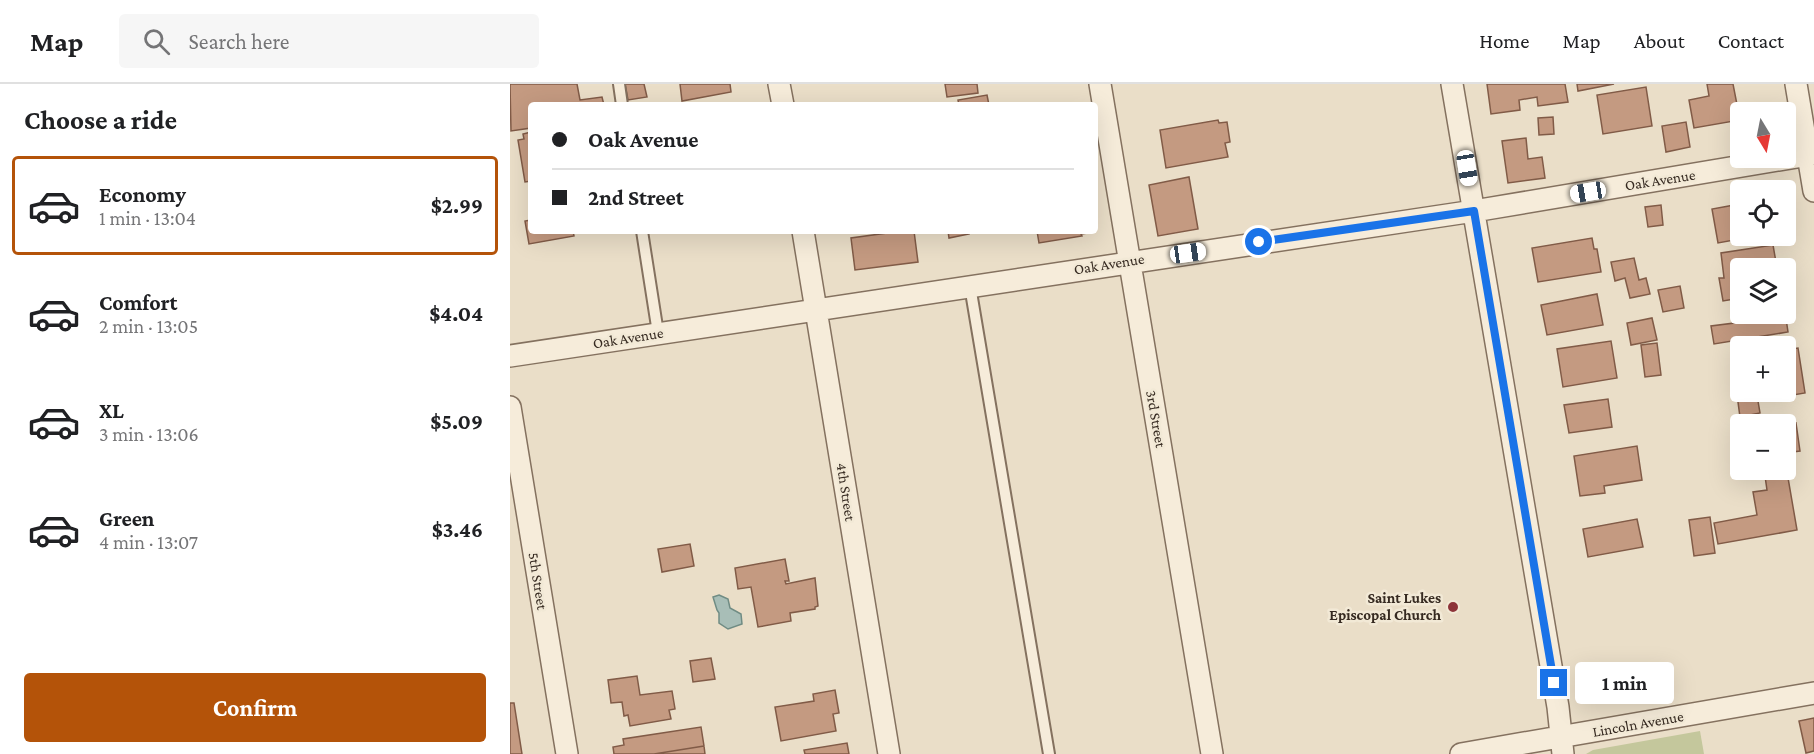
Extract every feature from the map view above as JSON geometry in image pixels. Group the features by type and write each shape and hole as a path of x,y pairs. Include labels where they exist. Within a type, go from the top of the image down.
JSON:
{"street":[{"path":"779,84 782,102"},
{"name":"3rd Street","path":"1100,84 1212,754"},
{"path":"1452,84 1558,707 1562,746"},
{"path":"1796,84 1811,155 1814,191"},
{"name":"Oak Avenue","path":"510,356 1474,211 1811,155"},
{"name":"4th Street","path":"804,234 890,754"},
{"name":"5th Street","path":"510,407 567,754"},
{"name":"Lincoln Avenue","path":"1461,754 1562,746 1814,693"}],"lane":[{"path":"619,84 622,102"},
{"path":"642,234 658,333"},
{"path":"970,286 1049,754"}],"green space":[{"path":"1700,731 1704,754 1586,754 1593,750"}],"water":[{"path":"719,595 728,599 730,608 741,614 742,624 728,629 719,623 719,613 713,597"}],"building":[{"path":"510,84 577,84 580,100 602,97 603,102 528,102 528,128 511,131"},
{"path":"625,84 644,84 647,97 628,100"},
{"path":"680,84 730,84 731,92 682,101"},
{"path":"945,84 977,84 978,93 947,97"},
{"path":"1487,84 1565,84 1568,102 1538,106 1537,97 1519,100 1520,110 1491,114"},
{"path":"1577,84 1614,84 1578,91"},
{"path":"1707,84 1733,84 1736,102 1730,102 1730,122 1694,128 1689,100 1709,96"},
{"path":"1646,87 1652,126 1603,134 1597,95"},
{"path":"987,95 988,102 958,102 958,100"},
{"path":"1553,117 1554,134 1539,135 1538,118"},
{"path":"1218,120 1219,123 1227,122 1230,142 1225,143 1228,157 1166,168 1160,130"},
{"path":"1686,122 1690,147 1666,152 1662,126"},
{"path":"528,133 528,182 525,182 518,140 524,139 523,134"},
{"path":"1526,138 1528,159 1542,157 1545,178 1508,183 1502,141"},
{"path":"1189,177 1198,229 1158,236 1149,185"},
{"path":"1661,205 1663,225 1648,227 1645,207"},
{"path":"1730,206 1730,241 1718,243 1712,209"},
{"path":"528,220 528,234 574,234 574,236 529,244 525,221"},
{"path":"880,234 914,234 918,262 855,270 851,238"},
{"path":"948,234 969,234 949,238"},
{"path":"1038,234 1081,234 1082,236 1039,243"},
{"path":"1592,238 1594,249 1597,249 1601,272 1538,282 1532,248"},
{"path":"1773,246 1775,258 1730,258 1730,300 1723,301 1719,278 1724,278 1721,253"},
{"path":"1634,258 1639,280 1646,278 1650,294 1630,298 1625,278 1615,281 1611,262"},
{"path":"1680,286 1684,308 1663,312 1658,290"},
{"path":"1597,294 1603,325 1547,335 1541,305"},
{"path":"1652,318 1657,340 1631,345 1627,323"},
{"path":"1730,324 1787,324 1788,332 1763,336 1730,336 1730,341 1714,344 1711,326"},
{"path":"1611,341 1617,378 1563,387 1557,349"},
{"path":"1657,343 1661,375 1645,377 1641,345"},
{"path":"1796,348 1798,348 1805,393 1796,395"},
{"path":"1608,399 1612,427 1569,433 1564,405"},
{"path":"1738,402 1758,402 1760,413 1740,414"},
{"path":"1796,423 1800,451 1796,452"},
{"path":"1637,446 1642,480 1604,486 1605,493 1580,496 1574,456"},
{"path":"1766,480 1788,480 1797,530 1718,544 1714,523 1757,515 1753,492 1767,490"},
{"path":"1710,517 1715,553 1694,556 1689,520"},
{"path":"1637,519 1643,547 1588,557 1583,529"},
{"path":"690,544 694,566 662,572 658,549"},
{"path":"785,559 789,581 785,581 786,584 815,578 818,606 815,609 790,613 791,621 758,627 751,587 738,589 735,568"},
{"path":"711,658 715,679 693,682 690,661"},
{"path":"637,676 640,695 672,691 675,709 669,710 671,719 630,726 628,715 624,716 622,702 611,703 608,680"},
{"path":"835,690 839,713 833,714 836,731 781,741 775,707 814,701 813,694"},
{"path":"510,703 514,703 522,754 510,754"},
{"path":"1814,718 1814,751 1806,753 1799,721"},
{"path":"701,727 704,746 654,754 614,754 613,747 624,745 623,739"},
{"path":"847,743 849,754 805,754 804,750"},
{"path":"704,746 705,754 654,754"}],"place":[{"name":"Saint Lukes Episcopal Church","path":"1453,607"}],"route":[{"path":"1259,242 1474,211 1554,683"}]}
